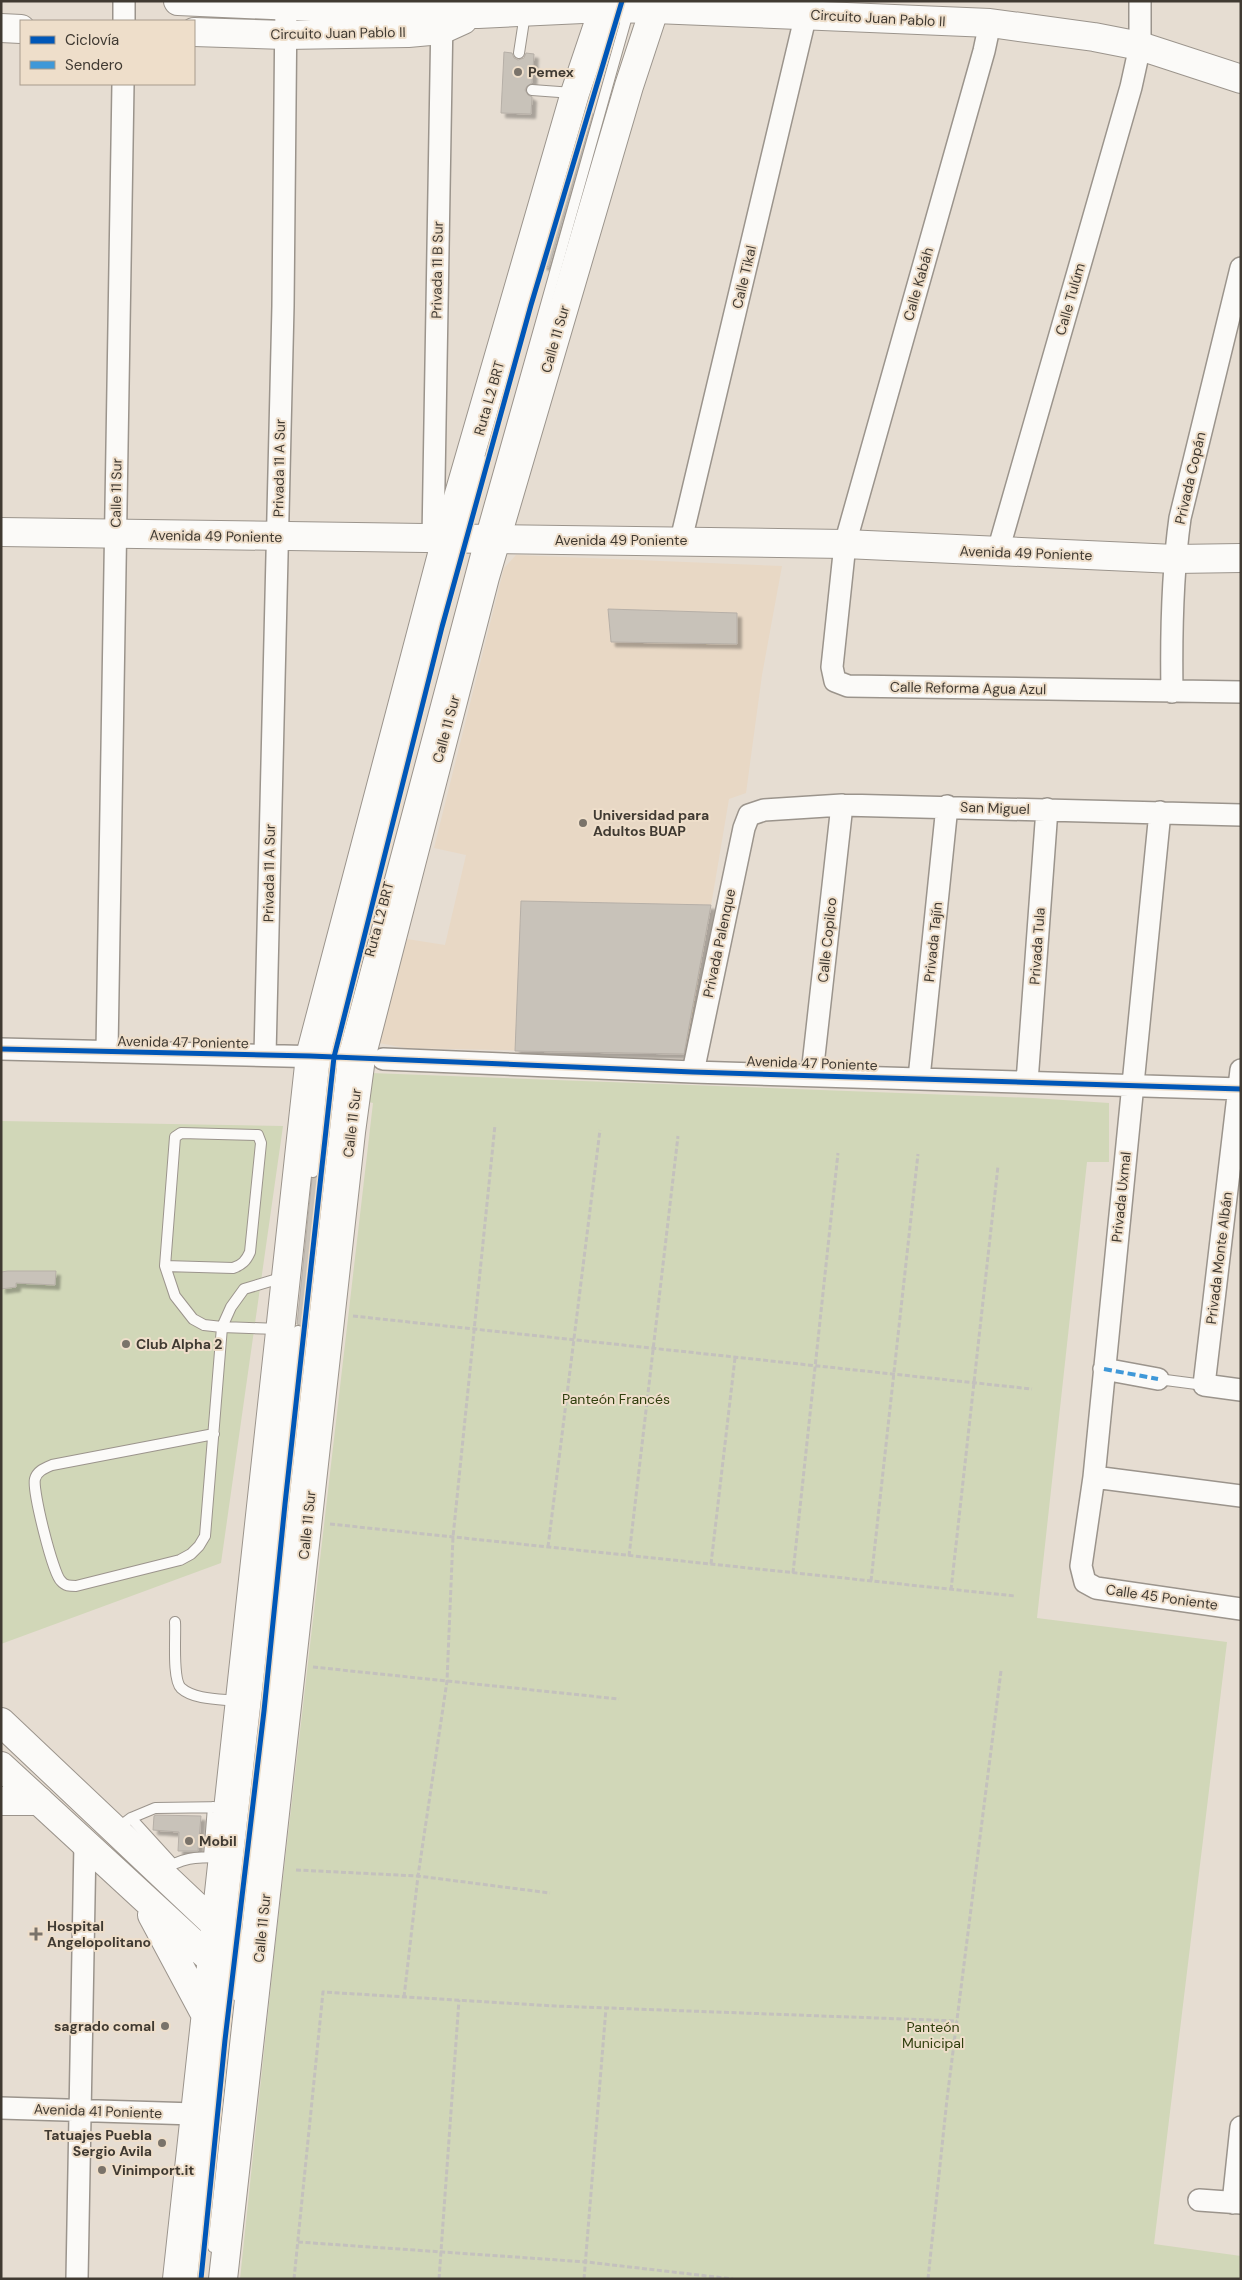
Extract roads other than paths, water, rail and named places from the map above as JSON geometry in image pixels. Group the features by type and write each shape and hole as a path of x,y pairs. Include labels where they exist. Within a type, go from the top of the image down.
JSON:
{"main road":[{"name":"Circuito Juan Pablo II","path":"178,1 286,3 442,14 478,14 626,5 990,23 1094,37 1140,46 1241,79"},
{"name":"Calle 11 Sur","path":"223,2279 232,1960 349,1152 348,1057 463,539 465,475 578,102 626,5"},
{"name":"Calle 11 Sur","path":"177,2279 206,2014 232,1960 216,1857 220,1807 240,1701 289,1330 286,1277 348,1057 463,539 629,86 626,5"},
{"name":"Circuito Juan Pablo II","path":"195,32 285,35 408,33 442,14"},
{"path":"1,28 20,28"},
{"name":"Avenida 49 Poniente","path":"1,532 277,537 681,540 845,544 1175,558 1241,558"},
{"path":"1,1722 123,1824 165,1868 232,1960"},
{"path":"1,1766 141,1894 232,1960"},
{"path":"1,1801 39,1802"},
{"path":"141,1894 206,2014"}],"street":[{"path":"124,1 124,20"},
{"name":"Calle Tulúm","path":"998,551 1131,87 1140,46 1140,1"},
{"name":"Privada 11 A Sur","path":"265,1055 283,306 286,3"},
{"name":"Privada 11 B Sur","path":"442,14 434,473 463,539"},
{"name":"Calle Tikal","path":"681,540 806,14"},
{"name":"Calle Kabáh","path":"845,544 981,61 990,23"},
{"name":"Calle 11 Sur","path":"107,1052 123,85"},
{"name":"Privada Copán","path":"1172,692 1171,624 1175,558 1180,518 1241,268"},
{"path":"434,473 465,475"},
{"name":"Calle Reforma Agua Azul","path":"845,544 832,667 835,681 848,686 1241,692"},
{"name":"San Miguel","path":"750,815 764,810 842,805 1241,814"},
{"name":"Calle Copilco","path":"812,1074 842,805"},
{"name":"Privada Tajín","path":"920,1078 947,806"},
{"name":"Privada Tula","path":"1027,1082 1047,809"},
{"name":"Privada Uxmal","path":"1084,1582 1081,1566 1094,1477 1160,812"},
{"name":"Privada Palenque","path":"693,1072 744,828 750,815"},
{"name":"Avenida 47 Poniente","path":"1,1049 348,1057 693,1072 812,1074 1132,1085 1240,1083"},
{"name":"Privada Monte Albán","path":"1204,1385 1240,1083"},
{"path":"1104,1370 1158,1379"},
{"path":"1204,1385 1241,1390"},
{"path":"1094,1477 1241,1496"},
{"name":"Calle 45 Poniente","path":"1084,1582 1096,1588 1241,1608"},
{"path":"77,2279 84,1843"},
{"name":"Avenida 41 Poniente","path":"1,2108 195,2114"},
{"path":"1199,2200 1237,2203 1241,2127"}],"lane":[{"path":"519,53 525,11"},
{"path":"532,90 578,102"},
{"name":"Ruta L2 BRT","path":"463,539 539,264"},
{"path":"314,1172 348,1057"},
{"path":"165,1266 233,1268 247,1260 250,1252 261,1143 258,1135 181,1133 175,1137 165,1266 175,1296 193,1319 204,1325 289,1330 232,1960 209,2279"},
{"path":"214,1434 52,1466 41,1470 35,1479 35,1489 49,1550 61,1581 68,1586 76,1586 180,1560 195,1550 205,1536 214,1434 222,1327 230,1307 244,1289 286,1277"},
{"path":"1158,1379 1204,1385"},
{"path":"175,1622 176,1678 180,1687 188,1692 207,1698 240,1701"},
{"path":"1,1730 232,1960"},
{"path":"1,1755 232,1960"},
{"path":"123,1824 155,1808 220,1807"},
{"path":"165,1868 188,1858 216,1857"},
{"path":"192,2279 232,1960"}],"place":[{"name":"Pemex","path":"518,72"},
{"name":"Universidad para Adultos BUAP","path":"583,823"},
{"name":"Club Alpha 2","path":"126,1344"},
{"name":"Mobil","path":"189,1841"},
{"name":"Hospital Angelopolitano","path":"36,1934"},
{"name":"sagrado comal","path":"165,2026"},
{"name":"Tatuajes Puebla Sergio Avila","path":"162,2143"},
{"name":"Vinimport.it","path":"102,2170"}],"park label":[{"name":"Panteón Francés","path":"616,1399"},
{"name":"Panteón Municipal","path":"933,2036"}]}
